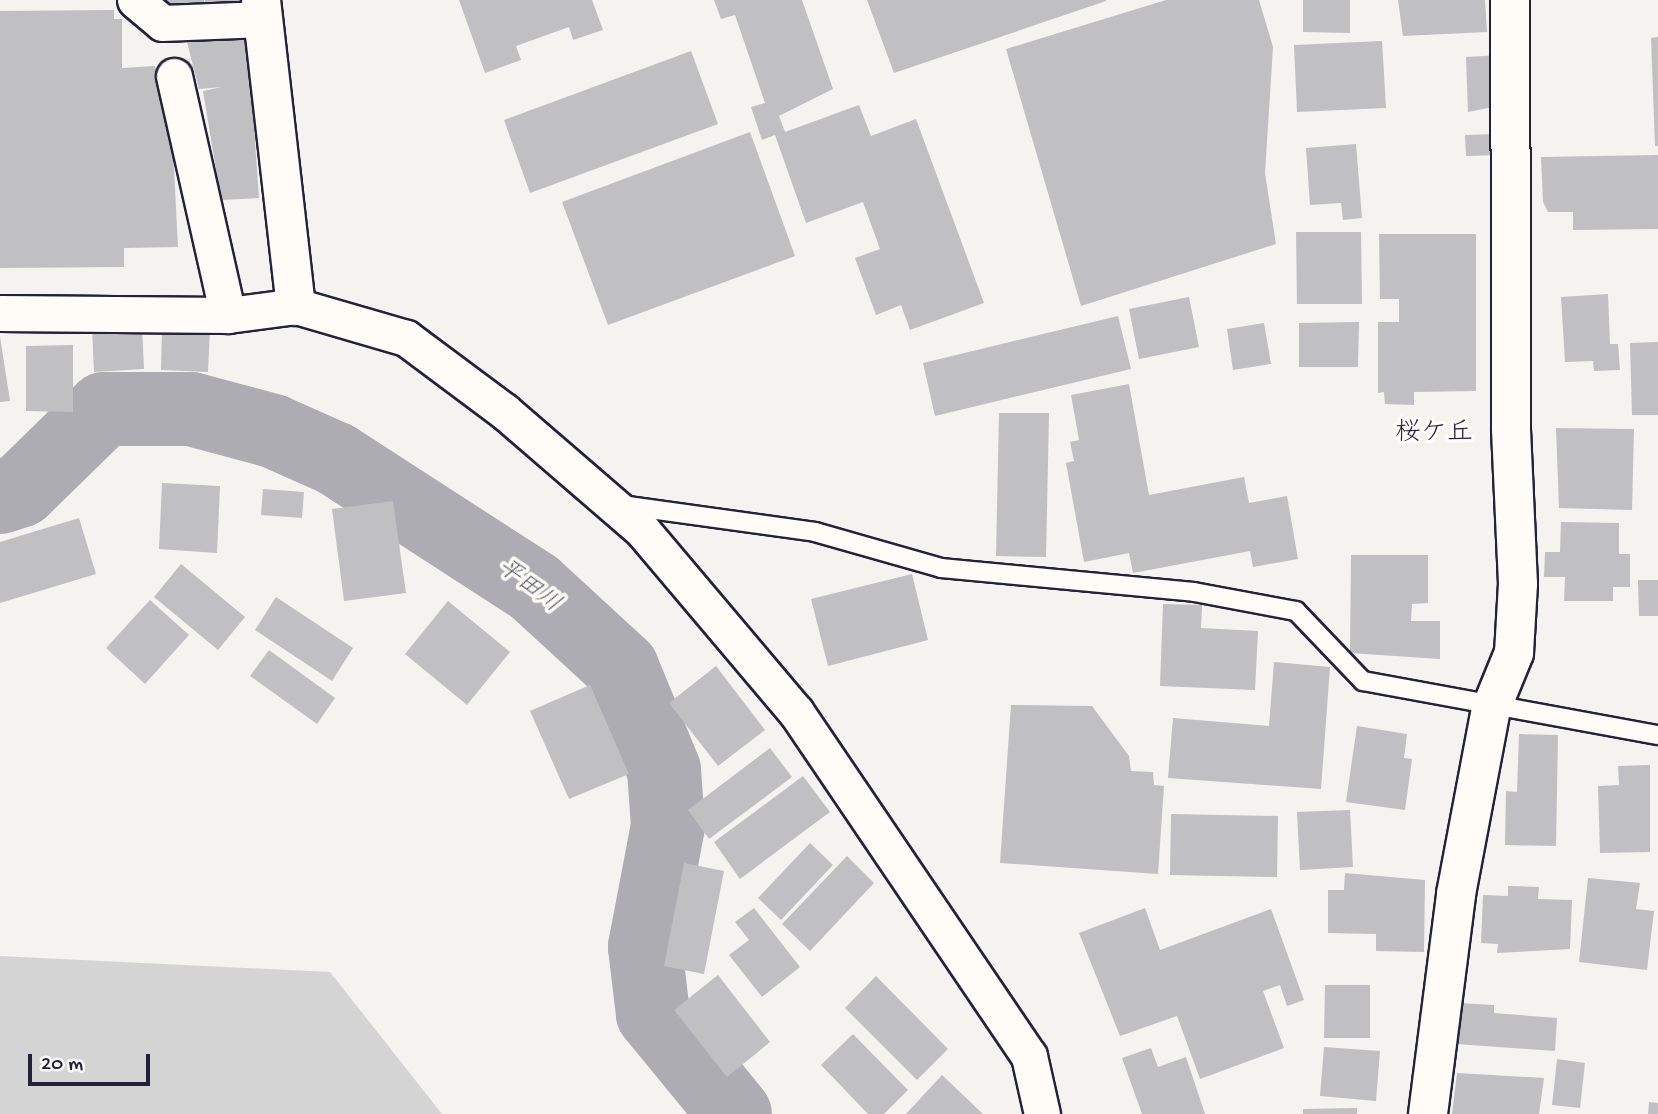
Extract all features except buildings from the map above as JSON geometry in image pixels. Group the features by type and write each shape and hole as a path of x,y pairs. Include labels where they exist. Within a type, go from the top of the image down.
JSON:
{"street":[{"path":"135,0 162,23 262,9 296,306"},
{"path":"1428,1114 1456,894 1491,709 1514,653 1518,584 1511,428 1510,0"},
{"path":"174,76 229,315"},
{"path":"0,313 229,315 296,306 405,338 642,530 796,712 1029,1056 1042,1114"}],"lane":[{"path":"612,505 815,532 941,568 1194,592 1296,611 1363,681 1491,709 1658,735"}],"shaded area":[{"path":"0,956 330,972 442,1114 0,1114"}],"waterway":[{"name":"平田川","path":"0,497 21,490 104,409 191,409 273,431 336,459 534,587 622,668 664,770 668,826 645,947 653,1014 735,1114"}],"district":[{"name":"桜ケ丘","path":"1434,435"}]}
